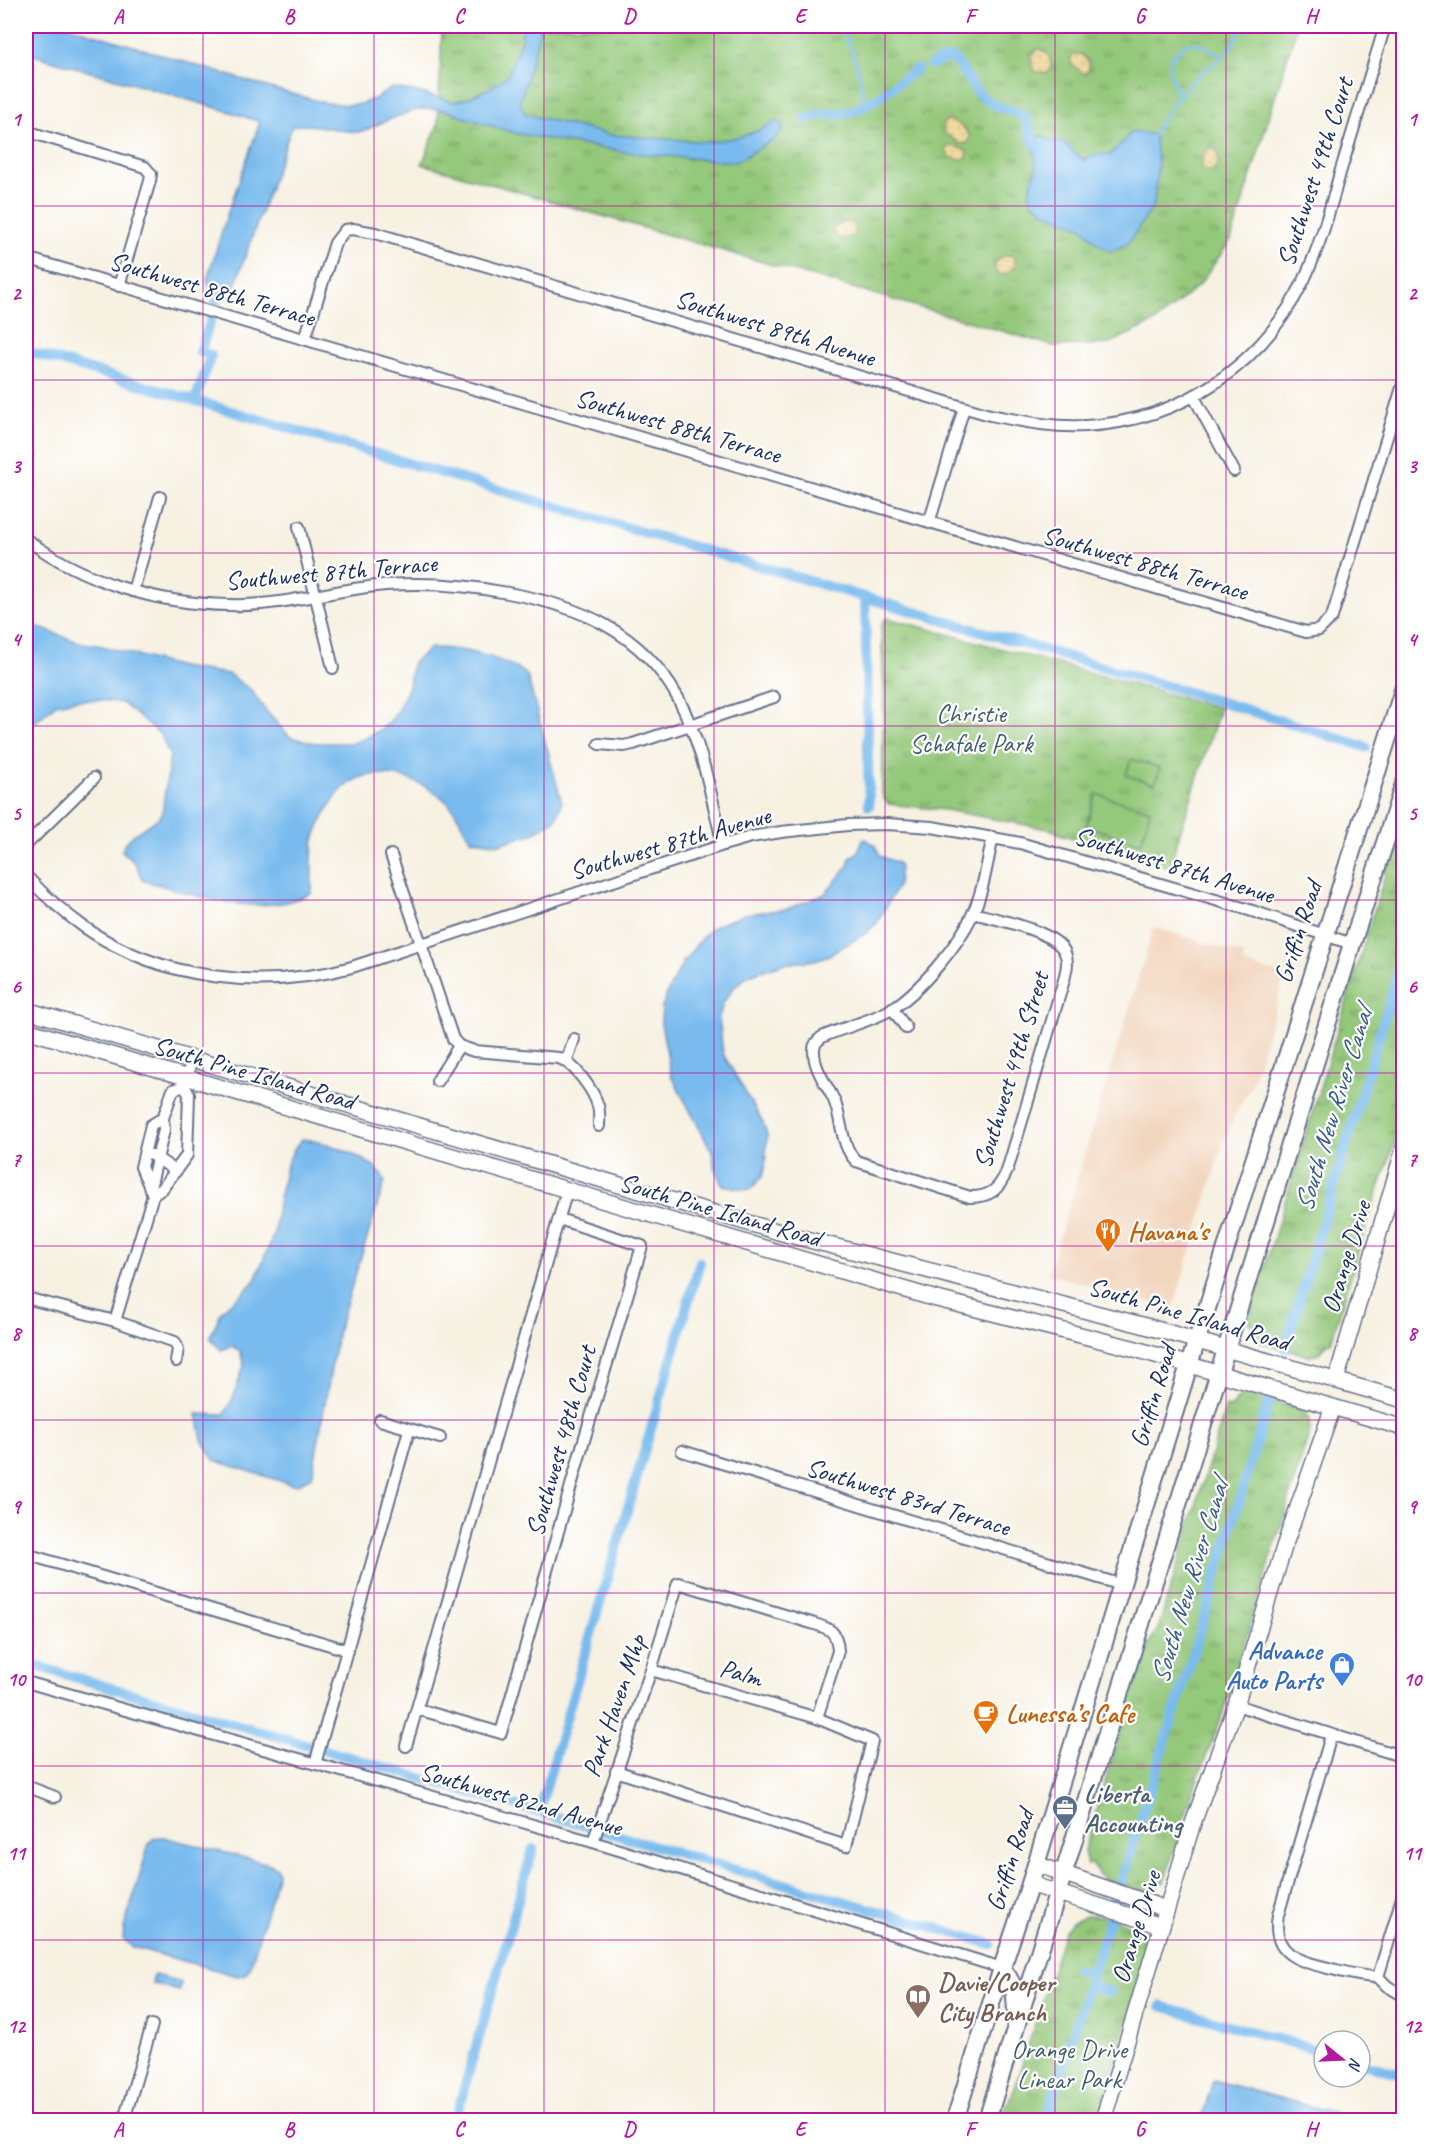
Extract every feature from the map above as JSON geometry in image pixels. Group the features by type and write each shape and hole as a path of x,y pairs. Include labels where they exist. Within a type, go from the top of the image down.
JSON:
{"main road":[{"name":"Griffin Road","path":"955,2121 1189,1365 1404,687"},
{"path":"987,2121 1057,1893 1071,1877 1226,1348 1404,784"},
{"name":"South Pine Island Road","path":"26,1010 786,1234 1197,1340 1404,1400"},
{"name":"South Pine Island Road","path":"26,1030 185,1082 567,1190 933,1298 1132,1348 1404,1428"},
{"path":"442,1154 448,1134"},
{"name":"Orange Drive","path":"1336,1380 1404,1148"},
{"name":"Orange Drive","path":"1103,2121 1192,1826 1236,1705 1280,1558 1333,1407"},
{"path":"1036,1864 1166,1909"},
{"path":"1030,1884 1161,1926"},
{"path":"1002,1968 1013,1982 1016,1992 1016,2028"}],"street":[{"name":"Southwest 49th Court","path":"1194,397 1242,364 1263,342 1282,318 1304,280 1322,235 1385,26"},
{"path":"26,131 145,168 151,174 119,286"},
{"name":"Southwest 89th Avenue","path":"305,339 335,243 345,230 353,229 375,233 964,408 1015,420 1083,426 1110,424 1150,415 1194,397"},
{"name":"Southwest 88th Terrace","path":"26,258 1299,632 1319,630 1332,617 1404,381"},
{"path":"1194,397 1234,471"},
{"path":"930,523 964,408"},
{"path":"133,591 160,497"},
{"path":"299,526 333,668"},
{"name":"Southwest 87th Terrace","path":"26,539 71,567 133,591 185,603 232,606 384,585 430,584 481,588 531,597 594,618 629,640 649,658 663,674 679,699 702,762 723,845"},
{"path":"599,744 624,746 633,744 774,697"},
{"path":"26,845 93,778"},
{"name":"Southwest 87th Avenue","path":"26,876 86,929 151,960 199,974 249,980 304,977 352,967 751,837 848,825 932,828 993,837 1081,860 1243,908 1352,944"},
{"path":"906,1028 892,1008 940,963 964,929 973,913 993,837"},
{"path":"391,855 448,1030 459,1046 474,1051 567,1060 573,1065 594,1097 598,1107 599,1126"},
{"name":"Southwest 49th Street","path":"892,1008 822,1037 814,1046 817,1066 834,1101 850,1156 861,1164 970,1197 989,1195 998,1188 1007,1171 1067,969 1066,954 1063,948 1050,937 973,913"},
{"path":"567,1060 574,1039"},
{"path":"437,1081 459,1046"},
{"path":"152,1192 162,1189 187,1155 189,1094 185,1082 192,1059"},
{"path":"116,1322 152,1192 164,1130 163,1118 173,1090 185,1082"},
{"path":"152,1192 141,1167 151,1125 163,1118"},
{"path":"144,1151 158,1157 176,1171"},
{"path":"406,1746 567,1190"},
{"name":"Southwest 48th Court","path":"417,1709 501,1733 642,1246 559,1219"},
{"path":"26,1298 116,1322 175,1342 178,1349 176,1361"},
{"path":"380,1420 440,1438"},
{"path":"317,1759 410,1430"},
{"name":"Southwest 83rd Terrace","path":"682,1451 1122,1585"},
{"path":"26,1554 347,1650"},
{"name":"Park Haven Mhp","path":"593,1842 678,1583 827,1628 834,1633 838,1651 817,1718"},
{"name":"Palm","path":"616,1771 846,1846 872,1741 817,1718 651,1670"},
{"name":"Southwest 82nd Avenue","path":"26,1682 317,1759 1002,1968"},
{"path":"1236,1705 1404,1757"},
{"path":"1331,1736 1278,1915 1277,1936 1281,1945 1294,1958 1365,1977 1378,1977 1387,1986 1404,1996"},
{"path":"26,1786 55,1797"},
{"path":"1378,1977 1404,1891"},
{"path":"124,2121 152,2025"}],"shaded area":[{"path":"1154,927 1244,955 1242,963 1285,976 1252,1084 1234,1117 1219,1157 1173,1309 1048,1274"}],"green space":[{"path":"442,26 1297,26 1231,240 1200,284 1155,322 1108,344 1054,346 422,164 438,124"},
{"name":"Christie Schafale Park","path":"888,618 1220,708 1169,867 1053,830 946,810 888,804 882,791 884,688 881,626"},
{"path":"1131,759 1160,768 1155,784 1126,775"},
{"path":"1096,794 1150,810 1141,843 1086,826"},
{"path":"1403,817 1403,1119 1368,1220 1331,1342 1326,1344 1319,1353 1309,1356 1260,1342 1253,1334 1251,1323 1248,1322"},
{"path":"1246,1394 1303,1411 1309,1419 1310,1431 1221,1719 1191,1796 1164,1883 1160,1882 1155,1890 1144,1891 1101,1877 1092,1864 1087,1865 1084,1851 1146,1648 1158,1629 1226,1407 1231,1408 1237,1399"},
{"name":"Orange Drive Linear Park","path":"1087,1915 1124,1922 1139,1932 1148,1947 1099,2120 999,2120 1014,2090 1064,1932 1072,1922"}],"sand":[{"path":"1038,49 1044,51 1050,59 1051,69 1047,73 1036,72 1032,66 1031,57"},
{"path":"1081,54 1089,62 1089,69 1085,74 1071,64 1071,57"},
{"path":"948,120 966,130 970,136 968,143 960,144 943,132 943,123"},
{"path":"950,145 965,150 967,157 962,160 950,157 946,152"},
{"path":"1211,147 1217,151 1219,161 1213,170 1207,172 1202,168 1202,159 1204,153"},
{"path":"844,222 851,222 855,226 854,234 844,238 838,237 833,233 834,227"},
{"path":"1009,255 1015,257 1015,267 1004,275 997,273 995,264 997,261"}],"water":[{"path":"26,26 68,26 267,87 322,102 348,105 361,104 392,88 414,91 454,102 468,98 492,87 508,75 522,37 522,26 541,26 520,102 525,114 611,135 709,142 740,137 779,120 783,129 776,138 736,162 631,153 518,134 451,112 430,109 410,112 360,132 309,125 292,126 231,296 221,297 212,292 207,280 260,122 26,53"},
{"path":"1133,131 1154,135 1158,164 1154,205 1129,242 1111,252 1096,242 1083,228 1045,212 1034,204 1029,193 1036,169 1034,144 1041,135 1053,142 1062,141 1084,160 1097,154 1110,155"},
{"path":"26,623 78,642 181,667 228,674 251,690 265,710 290,737 315,743 352,743 384,727 393,718 409,686 412,664 430,648 467,651 494,658 527,675 562,803 555,821 532,834 499,844 470,839 448,803 425,786 396,776 367,776 342,789 320,824 313,846 312,893 291,901 249,905 205,898 142,880 136,864 122,851 133,835 162,814 170,756 161,735 122,703 100,700 76,700 56,704 26,730"},
{"path":"866,839 875,845 880,856 898,863 900,867 898,885 877,923 865,934 829,955 815,960 782,964 749,975 735,986 723,1003 719,1017 723,1054 762,1121 767,1134 765,1169 762,1177 750,1190 722,1185 712,1152 671,1075 661,1024 662,1007 669,989 684,961 704,935 715,926 745,914 787,909 825,894 848,866 850,858 857,853 863,840"},
{"path":"302,1139 324,1143 349,1152 372,1165 385,1181 338,1330 312,1476 293,1485 214,1460 202,1440 197,1414 224,1415 233,1398 244,1365 240,1351 232,1346 221,1350 211,1339 211,1335 222,1310 255,1280 274,1234 286,1167 293,1151"},
{"path":"163,1837 270,1864 277,1868 278,1873 250,1968 244,1975 237,1976 133,1947 123,1939 124,1928 149,1844 154,1838"},
{"path":"154,1975 181,1982 179,1991 152,1983"},
{"path":"1213,2080 1361,2120 1208,2120 1202,2118"}],"waterway":[{"path":"1154,135 1185,89 1228,50 1242,26"},
{"path":"843,32 857,68 864,106"},
{"path":"1178,98 1169,68 1172,56 1187,43 1201,44 1223,57"},
{"path":"931,65 952,58 973,87 986,100 1025,116 1034,144"},
{"path":"805,119 819,114 836,114 856,110 876,99 917,69"},
{"path":"215,306 218,297"},
{"path":"195,401 211,355 200,352 211,319"},
{"path":"26,351 1225,703 1366,747"},
{"path":"865,598 869,806"},
{"name":"South New River Canal","path":"1285,1348 1404,953"},
{"path":"539,1811 700,1262"},
{"name":"South New River Canal","path":"1046,2120 1206,1612 1269,1401"},
{"path":"26,1663 991,1944"},
{"path":"455,2120 533,1849"},
{"path":"1077,1969 1092,1974"},
{"path":"1088,1985 1111,1992"},
{"path":"1161,2006 1312,2049"},
{"path":"1372,2066 1404,2075"}],"place":[{"name":"Havana's","path":"1108,1254"},
{"name":"Advance Auto Parts","path":"1342,1688"},
{"name":"Lunessa’s Cafe","path":"986,1736"},
{"name":"Liberta Accounting","path":"1065,1831"},
{"name":"Davie/Cooper City Branch","path":"918,2020"}]}
